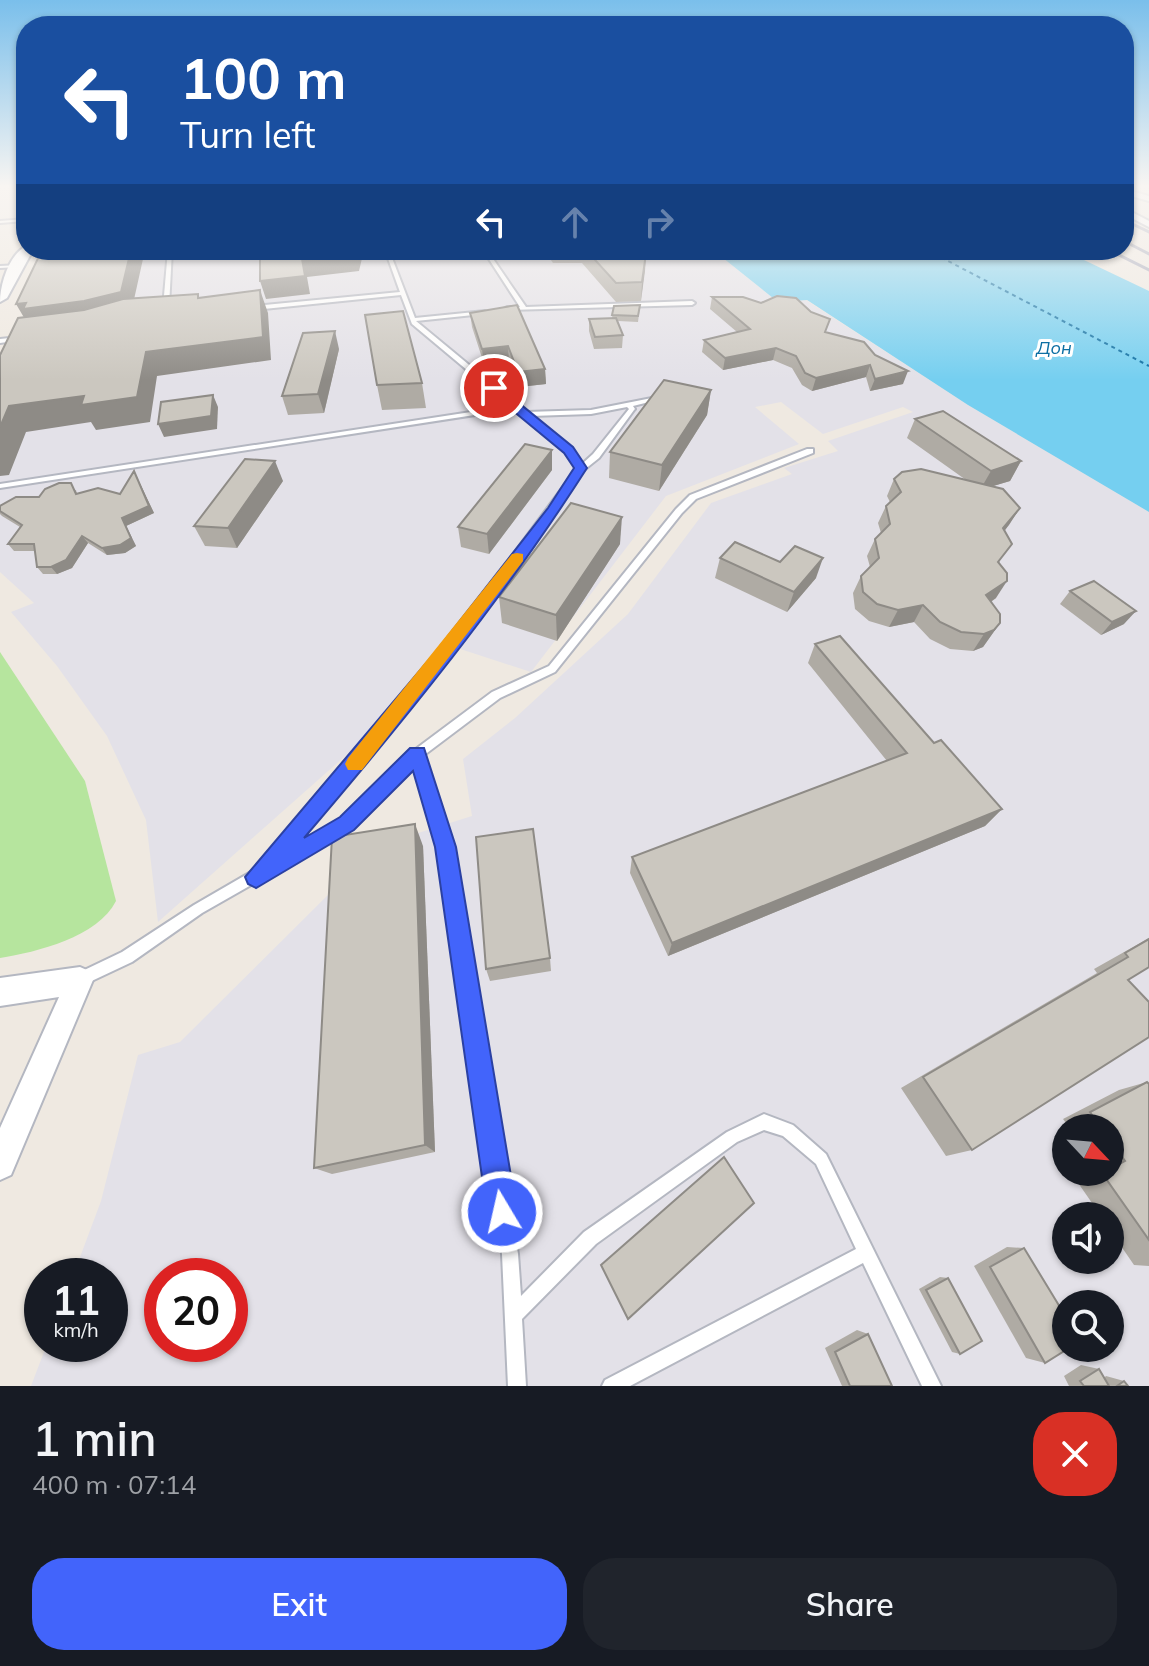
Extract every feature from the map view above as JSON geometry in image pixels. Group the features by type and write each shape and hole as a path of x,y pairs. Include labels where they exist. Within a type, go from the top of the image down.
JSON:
{"main road":[{"path":"0,298 21,260"}],"street":[{"path":"0,992 80,980"},
{"path":"0,1164 80,980"}],"lane":[{"path":"160,310 168,306 170,260"},
{"path":"391,260 413,320 568,450 581,468"},
{"path":"492,260 523,307"},
{"path":"0,267 18,266"},
{"path":"239,309 403,293"},
{"path":"413,320 523,307 560,310 692,303"},
{"path":"0,341 31,337"},
{"path":"0,486 518,410 566,414 651,398 674,398"},
{"path":"256,877 363,755 449,647 581,468 596,456 632,409 629,404"},
{"path":"80,980 127,957 198,909 347,824 417,754 496,695 552,669 693,497 810,451"},
{"path":"417,754 445,847 510,1254 517,1386"},
{"path":"513,1316 590,1238 732,1137 764,1122 788,1130 821,1159 932,1386"},
{"path":"611,1386 867,1252"}],"shaded area":[{"path":"51,260 726,260 778,302 806,300 968,405 1149,512 1149,1386 31,1386 40,1362 128,1362 128,1258 80,1258 101,1201 138,1055 180,1042 340,883 415,834 472,816 463,759 515,718 628,614 711,503 792,474 784,468 838,451 828,441 913,412 903,407 823,434 781,402 755,407 799,444 666,496 531,672 442,643 353,749 158,922 146,820 107,736 57,666 11,612 34,603 0,572 0,376"}],"green space":[{"path":"0,652 85,781 116,901 95,924 65,941 0,958"}],"water":[{"name":"Дон","path":"726,260 1084,260 1149,291 1149,512 968,405 807,300 778,302"}],"building":[{"path":"37,260 129,260 121,292 84,301 23,309 26,303 16,304"},
{"path":"260,260 302,260 305,276 260,281"},
{"path":"595,260 645,260 642,282 616,283"},
{"path":"260,290 263,337 146,352 137,397 81,405 84,396 9,406 0,427 0,355 18,318 84,310 123,299 198,294 198,298"},
{"path":"777,296 796,298 811,312 830,319 825,332 864,342 875,355 908,371 875,379 870,365 816,378 805,373 796,356 776,348 725,358 704,340 750,329 712,297 743,297 761,303"},
{"path":"517,305 545,369 518,372 508,346 482,349 470,313"},
{"path":"640,305 638,316 612,315 614,306"},
{"path":"403,311 422,383 377,385 365,315"},
{"path":"616,318 623,335 595,337 589,319"},
{"path":"335,331 318,394 282,396 303,333"},
{"path":"664,380 711,390 662,465 610,452"},
{"path":"213,395 211,416 158,424 161,402"},
{"path":"943,411 1021,461 991,471 915,419"},
{"path":"525,444 552,450 487,534 458,527"},
{"path":"245,459 275,461 228,528 194,526"},
{"path":"921,469 1003,489 1020,508 1003,528 1012,544 998,562 1007,573 1007,581 986,595 1000,614 1000,623 994,630 984,634 961,632 940,622 923,605 898,610 877,604 863,592 861,576 879,558 875,539 890,524 886,506 901,492 894,479 902,472"},
{"path":"134,471 149,506 122,518 131,538 120,545 102,548 82,536 66,560 51,567 37,567 34,544 8,544 22,525 0,511 0,506 16,497 39,497 45,489 59,483 71,483 76,494 98,488 120,494"},
{"path":"571,503 622,517 556,615 499,597"},
{"path":"735,542 780,562 795,546 823,558 794,592 720,558"},
{"path":"1094,581 1136,611 1112,622 1070,591"},
{"path":"840,636 934,743 941,740 1002,809 672,943 632,857 907,753 815,644"},
{"path":"415,824 425,1145 314,1168 332,837"},
{"path":"533,829 550,958 486,969 476,837"},
{"path":"1149,939 1149,967 1128,980 1149,1002 1149,1037 972,1150 923,1077 1128,957 1125,953"},
{"path":"1147,1082 1149,1084 1149,1240 1111,1186 1124,1186 1124,1114 1090,1112"},
{"path":"724,1157 754,1203 628,1319 601,1265"},
{"path":"1024,1248 1052,1294 1052,1359 1045,1363 990,1267"},
{"path":"948,1278 982,1341 960,1354 926,1290"},
{"path":"868,1334 892,1386 850,1386 835,1352"},
{"path":"1099,1369 1109,1386 1084,1386 1080,1381"}],"ferry route":[{"path":"946,260 1149,366"}],"railway":[{"path":"1143,251 1149,254"},
{"path":"1129,260 1149,270"}],"slow traffic":[{"path":"355,764 517,558"}],"route":[{"path":"494,388 568,450 581,468 553,511 363,755 256,877 347,824 417,754 445,847 502,1212"}]}
